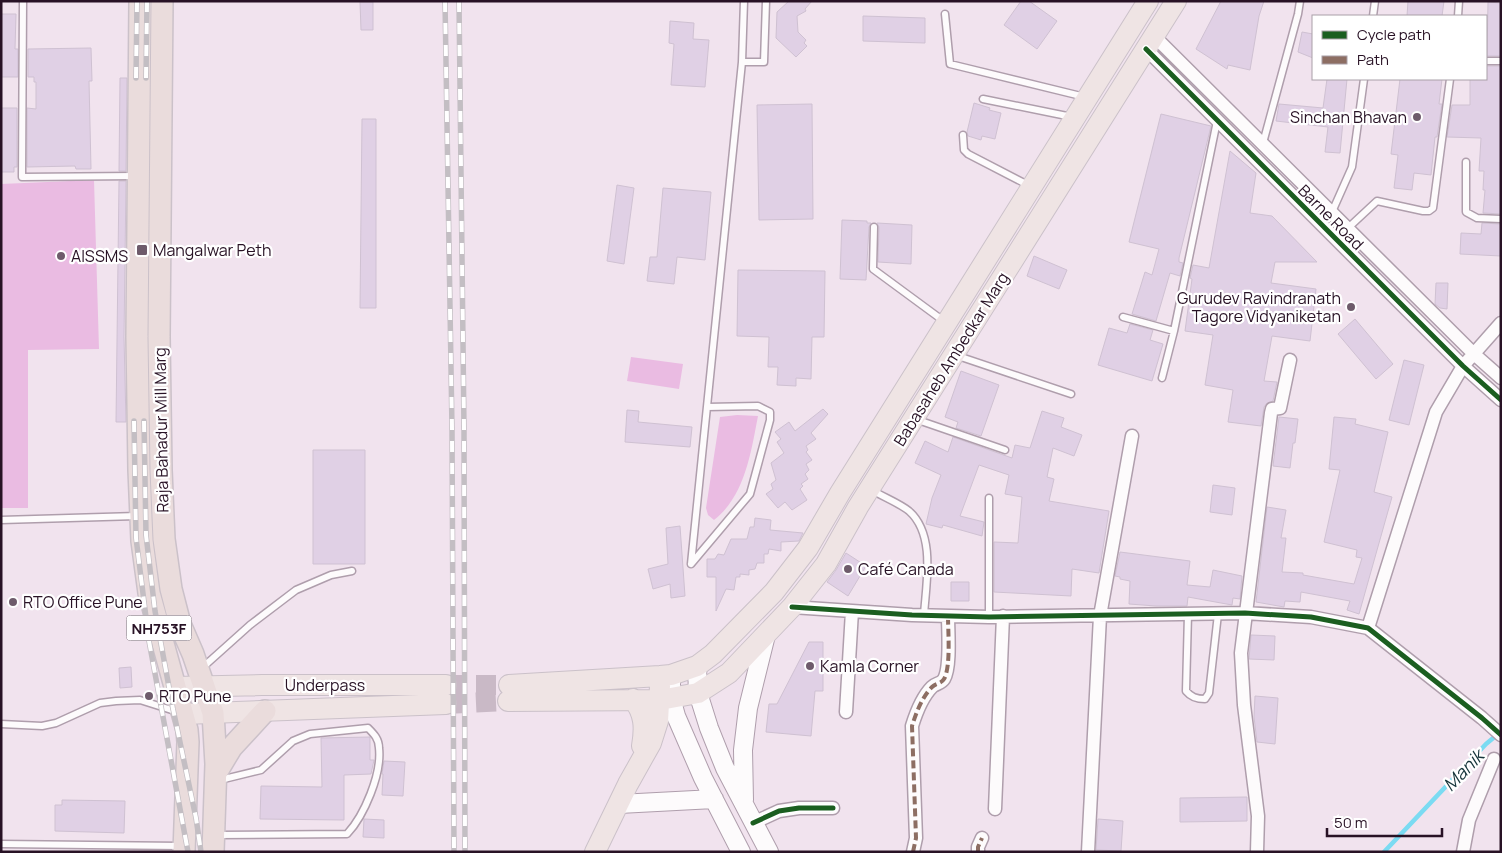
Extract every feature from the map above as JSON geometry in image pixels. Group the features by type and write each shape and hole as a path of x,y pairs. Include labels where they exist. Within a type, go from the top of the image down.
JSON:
{"highway":[{"name":"Raja Bahadur Mill Marg","path":"140,1 137,337 142,541 149,593 184,714 188,742 184,849"},
{"name":"Raja Bahadur Mill Marg","path":"162,1 159,337 164,539 171,589 180,624 202,679 213,713 216,778 213,844"},
{"path":"140,47 162,48"},
{"path":"216,778 231,748 265,711"}],"main road":[{"name":"Babasaheb Ambedkar Marg","path":"657,676 697,666 713,654 774,592 808,548 840,493 1148,1"},
{"name":"Babasaheb Ambedkar Marg","path":"698,693 729,673 792,607 826,564 870,489 1176,1"},
{"path":"744,806 744,741 749,706 766,635"},
{"path":"697,666 698,693 722,760 769,852"},
{"path":"698,693 669,705 633,699 509,693 657,676 669,705 741,852"},
{"name":"Underpass","path":"176,688 202,679 262,685 446,694 265,711 184,714"},
{"path":"633,699 642,714 644,722 644,737 639,765"},
{"path":"595,852 651,742 658,722 669,705"},
{"path":"619,804 714,799"}],"street":[{"name":"Barne Road","path":"1150,42 1217,121 1463,366 1501,400"},
{"name":"Barne Road","path":"1150,42 1263,144 1474,354 1501,378"},
{"path":"1368,628 1436,412 1463,366 1501,323"},
{"path":"1257,852 1258,816 1244,704 1241,654 1271,413 1272,409 1280,408 1290,360"},
{"path":"1088,852 1100,616 1132,436"},
{"path":"792,607 989,617 1245,613 1311,617 1368,628 1501,735"},
{"path":"846,712 852,611"},
{"path":"913,852 916,838 912,726 916,712 932,686 942,682 947,673 948,616"},
{"path":"995,809 1003,616"},
{"path":"1463,852 1468,820 1494,759"},
{"path":"753,823 779,811 799,808 832,808"},
{"path":"978,852 978,846 982,838"}],"lane":[{"path":"23,1 22,177 139,176"},
{"path":"707,407 758,406 770,412 770,420 750,494 692,564 699,485 742,62 744,1"},
{"path":"742,62 764,62 766,1"},
{"path":"1263,144 1300,1"},
{"path":"1373,15 1375,1"},
{"path":"1458,15 1460,1"},
{"path":"945,14 950,64 1088,98"},
{"path":"1487,61 1501,61"},
{"path":"1332,212 1352,167 1364,80"},
{"path":"1348,228 1378,201 1423,211 1429,211 1433,208 1450,80"},
{"path":"983,99 1075,118"},
{"path":"1162,378 1174,331 1217,121"},
{"path":"963,135 964,150 968,154 1032,187"},
{"path":"1466,162 1466,212 1477,218 1501,219"},
{"path":"874,227 873,269 946,323"},
{"path":"1123,317 1174,331"},
{"path":"954,355 1071,394"},
{"path":"914,419 1005,450"},
{"path":"870,489 909,511 920,525 926,543 924,615"},
{"path":"989,498 989,617"},
{"path":"1,520 141,516"},
{"path":"202,679 250,625 296,590 331,575 352,571"},
{"path":"1188,614 1186,691 1190,696 1198,699 1205,698 1209,693 1218,614"},
{"path":"1,724 49,725 100,704 116,701 140,700 184,714"},
{"path":"213,844 347,834 358,819 371,793 377,771 380,748 376,736 368,728 310,734 293,741 261,770 216,778"},
{"path":"1,844 184,849"}],"shaded area":[{"path":"94,180 99,349 28,350 28,508 1,508 1,184"},
{"path":"631,357 683,364 679,389 627,381"},
{"path":"737,415 758,416 753,444 740,486 725,510 714,520 708,515 706,508 720,417"}],"building":[{"path":"789,1 812,1 805,9 806,11 797,16 798,32 806,40 804,43 807,46 796,57 776,38 777,12"},
{"path":"1021,1 1029,1 1057,21 1037,49 1004,25"},
{"path":"1221,1 1264,1 1259,16 1250,70 1228,65 1227,69 1196,49"},
{"path":"1408,1 1444,1 1442,15 1407,15"},
{"path":"360,2 373,2 373,30 361,30"},
{"path":"1488,2 1501,3 1501,56 1487,56"},
{"path":"1,14 16,14 15,49 18,49 18,77 1,77"},
{"path":"863,16 925,18 925,43 863,41"},
{"path":"670,21 694,23 693,39 709,40 705,87 671,85 674,44 669,43"},
{"path":"1302,32 1312,34 1312,58 1298,52"},
{"path":"91,48 92,81 89,81 91,169 76,169 75,166 27,167 27,108 36,109 36,82 34,82 34,77 28,77 28,49"},
{"path":"1487,66 1501,66 1501,214 1483,213 1484,171 1479,171 1481,138 1447,137 1452,105 1470,105 1470,80 1487,80"},
{"path":"120,78 127,78 126,171 119,171"},
{"path":"1327,80 1347,80 1340,153 1325,152 1328,127 1276,121 1279,104 1323,108"},
{"name":"Sinchan Bhavan","path":"1400,80 1442,80 1439,104 1442,104 1437,137 1435,137 1431,175 1414,173 1412,190 1394,188 1398,155 1391,154"},
{"path":"974,103 1001,113 995,139 982,136 981,140 968,136 967,132"},
{"path":"812,104 813,219 759,220 757,105"},
{"path":"1,108 17,108 17,167 14,167 14,172 1,172"},
{"path":"1161,114 1211,126 1179,258 1179,262 1183,263 1180,276 1170,273 1156,321 1132,314 1145,272 1152,275 1159,249 1129,242"},
{"path":"362,119 376,119 376,308 360,308"},
{"path":"1230,151 1256,173 1250,213 1272,216 1317,262 1275,262 1271,283 1316,289 1310,341 1272,336 1264,381 1277,382 1273,401 1267,403 1264,407 1261,426 1228,422 1233,390 1205,385 1213,335 1185,331 1193,265 1209,268"},
{"path":"119,181 126,181 124,337 126,422 116,422"},
{"path":"617,185 634,188 624,264 607,261"},
{"path":"663,188 711,192 705,260 677,257 674,284 647,281 650,257 657,257"},
{"path":"842,220 867,221 867,223 871,223 869,227 866,280 840,279"},
{"path":"877,223 912,225 911,264 878,262 879,227"},
{"path":"1482,223 1501,224 1501,256 1460,254 1461,233 1481,234"},
{"path":"1034,256 1067,270 1059,289 1027,276"},
{"path":"738,270 825,271 824,337 812,337 811,379 796,378 796,386 777,385 778,367 768,367 769,337 737,336"},
{"path":"1436,283 1448,283 1447,309 1440,308 1435,304"},
{"path":"1355,319 1393,364 1376,379 1338,334"},
{"path":"1130,324 1153,330 1150,340 1163,344 1152,381 1098,365 1109,328 1127,333"},
{"path":"1404,360 1424,365 1409,425 1389,420"},
{"path":"961,371 999,385 981,436 956,428 958,422 945,417"},
{"path":"823,409 828,414 811,433 816,439 806,446 808,450 806,452 812,460 806,464 809,470 805,474 808,479 801,484 803,486 800,489 807,500 792,510 785,502 778,508 766,494 773,489 771,484 776,480 771,463 784,453 777,442 781,439 775,432 789,422 795,431"},
{"path":"627,410 639,411 638,422 692,427 690,447 625,442"},
{"path":"1042,411 1064,418 1061,427 1082,435 1074,456 1053,448 1047,477 1054,479 1049,501 1109,511 1099,573 1072,569 1071,596 994,592 994,542 1018,543 1022,497 1005,494 1009,475 979,465 960,516 984,522 982,536 943,525 942,528 926,524 932,498 941,475 915,463 925,441 948,452 953,437 1012,458 1015,445 1030,448"},
{"path":"1279,417 1298,419 1290,468 1273,466"},
{"path":"1334,417 1356,419 1355,424 1388,432 1374,492 1392,497 1359,614 1347,610 1350,601 1301,592 1300,602 1285,601 1284,607 1256,602 1267,507 1286,510 1281,538 1286,538 1282,572 1303,573 1303,575 1354,584 1362,558 1356,557 1357,550 1324,542 1340,470 1329,469"},
{"path":"313,450 365,450 365,564 313,564"},
{"path":"1213,485 1235,488 1232,515 1210,512"},
{"path":"755,518 771,520 770,530 803,533 799,541 781,542 781,551 769,549 768,554 764,554 764,563 757,563 755,569 749,570 749,575 740,574 740,577 736,577 734,590 726,589 716,611 716,577 707,577 707,559 715,559 718,554 724,555 731,539 747,539 750,527 754,527"},
{"path":"680,526 685,596 671,598 670,584 653,589 648,569 668,564 666,528"},
{"path":"1120,552 1190,561 1187,585 1210,587 1213,570 1242,576 1240,599 1233,598 1232,605 1188,597 1187,606 1129,604 1130,581 1115,576"},
{"path":"846,553 866,566 848,596 827,582"},
{"path":"951,582 969,582 969,601 951,601"},
{"path":"1251,635 1275,636 1274,660 1249,659"},
{"path":"809,642 823,642 823,691 815,691 811,736 766,732 769,704 777,704"},
{"path":"131,667 132,687 120,688 119,668"},
{"path":"1255,696 1278,698 1275,744 1257,742 1254,717"},
{"path":"370,737 370,760 374,760 371,774 344,775 344,820 260,819 261,786 322,787 321,738"},
{"path":"384,761 405,762 403,796 382,795"},
{"path":"1247,797 1247,821 1180,822 1180,798"},
{"path":"62,800 125,801 124,833 55,831 55,805 62,805"},
{"path":"364,819 384,820 384,838 363,837"},
{"path":"1098,819 1123,821 1121,851 1096,850"}],"waterway":[{"name":"Manik","path":"1384,852 1486,744 1498,734"}],"tunnel":[{"path":"446,685 509,685"},
{"path":"446,704 508,701"}],"railway":[{"path":"136,78 137,1"},
{"path":"146,78 147,1"},
{"path":"445,1 452,429 454,852"},
{"path":"459,1 464,428 465,852"},
{"path":"134,421 136,538 149,641 188,852"},
{"path":"144,421 146,535 155,611 201,852"}],"marked path":[{"path":"913,852 916,838 912,726 925,695 932,687 943,681 946,673 949,639 948,616"},
{"path":"978,852 982,838"}],"cycle path":[{"path":"1146,49 1463,366 1501,400"},
{"path":"792,607 912,615 989,617 1245,613 1311,617 1368,628 1501,735"},
{"path":"753,823 779,811 799,808 833,808"}],"place":[{"name":"Sinchan Bhavan","path":"1417,117"},
{"name":"Mangalwar Peth","path":"142,250"},
{"name":"AISSMS","path":"61,256"},
{"name":"Gurudev Ravindranath Tagore Vidyaniketan","path":"1351,307"},
{"name":"Café Canada","path":"848,569"},
{"name":"RTO Office Pune","path":"13,602"},
{"name":"Kamla Corner","path":"810,666"},
{"name":"RTO Pune","path":"149,696"}]}
